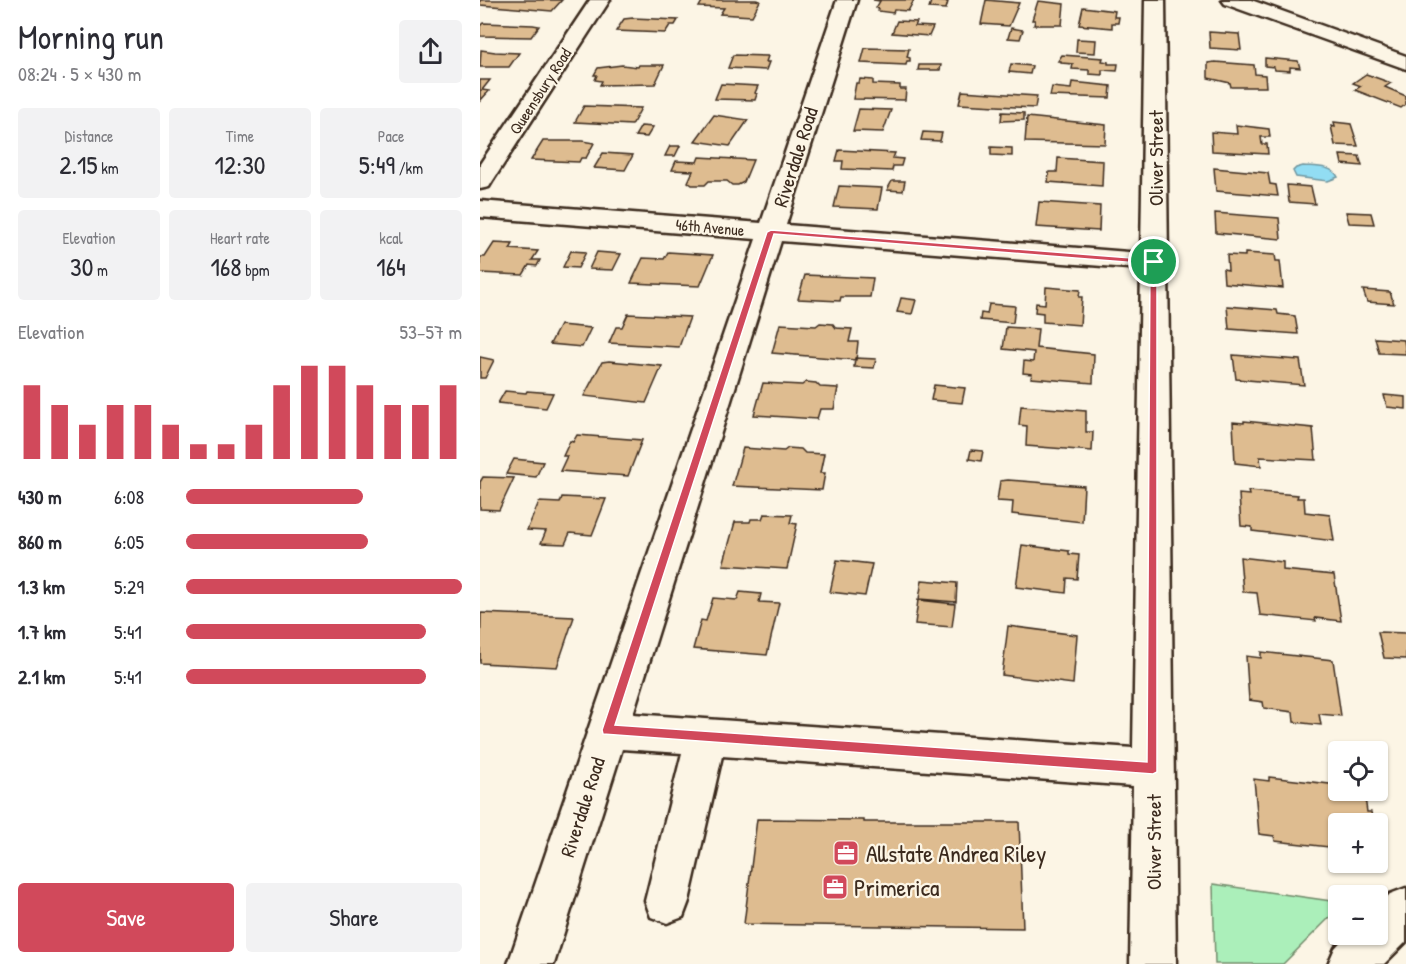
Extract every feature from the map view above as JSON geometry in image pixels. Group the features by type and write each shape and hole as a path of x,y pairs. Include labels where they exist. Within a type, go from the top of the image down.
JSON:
{"street":[{"name":"Queensbury Road","path":"480,182 600,0"},
{"name":"Riverdale Road","path":"531,964 847,0"},
{"name":"Oliver Street","path":"1153,964 1155,0"},
{"path":"1232,0 1406,63"},
{"name":"46th Avenue","path":"480,209 1154,262"},
{"path":"608,730 1153,768"},
{"path":"667,901 706,737"},
{"path":"1351,964 1406,910"}],"green space":[{"path":"1213,884 1328,901 1328,919 1283,964 1215,964"}],"water":[{"path":"1303,166 1332,170 1338,177 1328,181 1296,177 1293,171"}],"building":[{"path":"480,0 562,0 552,11 480,5"},
{"path":"703,0 760,1 752,16 720,14 724,8 699,7"},
{"path":"873,0 914,0 908,11 894,10 893,13 878,11 879,9 876,8 880,1"},
{"path":"986,0 1019,3 1009,26 981,24"},
{"path":"931,1 948,2 946,9 929,8"},
{"path":"1038,1 1064,4 1062,25 1034,25 1035,20 1032,20"},
{"path":"1083,7 1115,11 1114,17 1119,17 1118,23 1112,23 1112,28 1079,25"},
{"path":"624,19 678,20 675,25 670,25 665,33 616,31"},
{"path":"897,21 917,22 915,26 933,27 929,36 892,33"},
{"path":"483,23 539,26 531,37 480,36 480,26"},
{"path":"1011,28 1023,30 1020,39 1008,38"},
{"path":"1209,32 1239,34 1241,50 1210,48"},
{"path":"1077,39 1096,40 1095,53 1076,52"},
{"path":"865,48 909,49 907,57 910,61 907,61 906,65 861,63"},
{"path":"481,50 519,53 509,67 480,67"},
{"path":"733,55 768,56 766,62 769,62 766,70 728,68"},
{"path":"1062,55 1103,58 1102,61 1108,64 1118,64 1117,71 1102,70 1102,75 1089,74 1089,70 1072,69 1073,64 1058,61"},
{"path":"1265,58 1298,61 1300,68 1290,67 1290,71 1275,70 1274,67 1265,66"},
{"path":"1208,63 1254,65 1255,74 1265,75 1266,87 1231,87 1230,83 1208,78"},
{"path":"1011,64 1032,66 1030,74 1009,72"},
{"path":"622,65 638,67 639,65 664,65 655,84 600,85 602,81 595,80 597,75 594,75 598,68"},
{"path":"919,65 941,65 940,70 918,70"},
{"path":"1366,74 1391,83 1385,87 1406,96 1406,104 1401,108 1355,90 1361,86 1353,83"},
{"path":"860,79 873,80 873,84 900,85 900,89 906,89 905,100 853,99 856,83 859,83"},
{"path":"480,80 490,80 482,90 489,91 480,101"},
{"path":"1072,82 1111,86 1110,98 1050,96 1052,87 1071,89"},
{"path":"721,84 758,86 755,100 715,99"},
{"path":"962,91 1037,96 1035,108 959,104"},
{"path":"584,106 641,108 632,125 575,122"},
{"path":"859,109 891,110 883,132 853,131"},
{"path":"1002,112 1024,113 1024,120 1001,121"},
{"path":"714,115 748,120 730,146 695,141"},
{"path":"1027,117 1106,125 1105,144 1025,142"},
{"path":"1334,122 1351,124 1358,146 1335,145 1331,126 1335,127"},
{"path":"1236,125 1269,129 1270,137 1261,137 1262,144 1267,144 1268,154 1212,151 1211,132 1237,134"},
{"path":"641,126 653,127 647,137 635,136"},
{"path":"923,132 942,133 940,141 921,140"},
{"path":"543,141 594,143 586,158 581,158 579,162 531,160"},
{"path":"670,146 680,146 675,156 665,156"},
{"path":"991,147 1012,148 1012,156 991,155"},
{"path":"839,150 895,153 893,158 903,159 901,166 893,166 892,171 842,169 843,161 836,161"},
{"path":"603,153 633,155 625,170 594,168"},
{"path":"1340,155 1359,156 1362,166 1342,164"},
{"path":"699,157 753,160 744,182 738,185 732,185 727,181 709,181 705,185 692,185 688,182 693,171 672,170 676,161 697,162"},
{"path":"1058,158 1103,161 1102,186 1048,182 1049,172 1057,172"},
{"path":"1214,168 1268,173 1270,184 1276,185 1278,196 1216,191"},
{"path":"892,181 905,181 903,191 887,190"},
{"path":"1287,185 1311,187 1315,204 1289,202"},
{"path":"839,186 882,188 878,209 834,207"},
{"path":"1039,202 1100,206 1099,231 1036,227"},
{"path":"1346,212 1371,213 1374,224 1349,223"},
{"path":"1215,213 1279,218 1281,239 1216,233"},
{"path":"494,243 513,244 510,249 538,251 532,260 540,260 537,266 529,265 523,275 480,273 480,257 485,257"},
{"path":"571,251 586,252 578,268 563,267"},
{"path":"597,252 621,254 613,270 589,269"},
{"path":"668,252 713,255 700,286 631,283 643,258 664,259"},
{"path":"1245,253 1275,255 1276,261 1280,261 1283,288 1224,283 1223,269 1228,270 1227,255 1245,256"},
{"path":"805,275 873,278 870,297 841,297 840,301 798,299"},
{"path":"1046,287 1080,290 1079,297 1082,297 1080,325 1043,322 1043,313 1035,312 1036,303 1045,304"},
{"path":"1363,290 1390,292 1394,304 1367,302"},
{"path":"901,298 916,300 912,314 897,312"},
{"path":"989,304 1015,306 1013,323 980,320 981,313 987,314"},
{"path":"1227,306 1277,310 1278,314 1295,316 1298,334 1229,329"},
{"path":"628,314 690,317 679,347 609,343 616,327 622,327"},
{"path":"820,323 833,324 836,328 852,329 849,342 858,342 856,360 772,353 780,324 816,326"},
{"path":"560,325 591,328 582,347 550,344"},
{"path":"1006,327 1038,329 1036,348 1094,354 1093,383 1031,378 1032,374 1023,373 1024,361 1033,362 1034,352 1003,349"},
{"path":"1375,338 1404,340 1406,354 1379,353"},
{"path":"1233,355 1300,360 1304,385 1236,379"},
{"path":"480,357 494,360 485,378 480,378"},
{"path":"855,358 876,359 874,368 854,367"},
{"path":"602,362 662,366 646,403 584,396"},
{"path":"806,382 816,383 820,387 838,388 834,409 820,409 817,419 754,415 763,383 802,385"},
{"path":"934,385 965,388 962,403 931,400"},
{"path":"505,391 553,393 546,408 498,403"},
{"path":"1384,395 1406,397 1406,409 1387,407"},
{"path":"1021,406 1086,411 1086,432 1093,432 1092,451 1026,446 1027,426 1019,425"},
{"path":"1244,421 1313,428 1316,460 1260,457 1261,466 1235,463 1233,422 1244,423"},
{"path":"577,435 642,440 628,476 560,471 567,456 563,456 570,441 573,442"},
{"path":"743,448 784,451 788,448 801,449 805,453 824,454 820,473 825,473 822,490 732,486"},
{"path":"971,450 983,451 981,461 969,459"},
{"path":"514,459 543,462 536,477 506,474"},
{"path":"483,477 514,478 499,510 480,509 480,482"},
{"path":"1000,481 1084,486 1082,522 1012,514 1013,502 997,501"},
{"path":"1248,491 1298,495 1297,498 1304,498 1305,512 1330,515 1334,541 1252,531 1252,527 1241,526 1239,494 1249,495"},
{"path":"562,497 606,499 592,535 570,533 565,544 541,543 546,531 527,530 539,502 560,503"},
{"path":"764,514 792,515 790,523 797,524 787,569 723,565 735,522 762,519"},
{"path":"1022,545 1069,551 1069,554 1079,555 1077,579 1067,578 1066,593 1016,587"},
{"path":"1240,557 1283,562 1283,570 1334,575 1341,621 1315,618 1316,621 1260,615 1257,593 1243,592"},
{"path":"837,560 872,564 865,596 830,592"},
{"path":"922,580 957,583 956,602 919,599"},
{"path":"740,592 761,594 759,602 779,603 767,655 693,649 701,620 706,621 713,598 737,600"},
{"path":"918,600 955,604 952,627 915,624"},
{"path":"481,613 574,617 557,667 480,663"},
{"path":"1008,626 1077,635 1073,684 1002,675"},
{"path":"1378,632 1406,633 1406,659 1384,658"},
{"path":"1261,652 1333,660 1341,716 1319,714 1321,725 1294,722 1293,712 1264,708 1263,702 1249,700 1246,656 1261,658"},
{"path":"1269,777 1328,784 1328,801 1366,801 1367,812 1371,813 1328,813 1328,847 1275,841 1274,836 1259,834 1254,779 1269,781"},
{"path":"757,819 1019,822 1023,928 744,924"}],"place":[{"name":"Allstate Andrea Riley","path":"846,853"},
{"name":"Primerica","path":"835,887"}],"route":[{"path":"771,232 1154,262 1153,768 608,730 771,232"}]}
